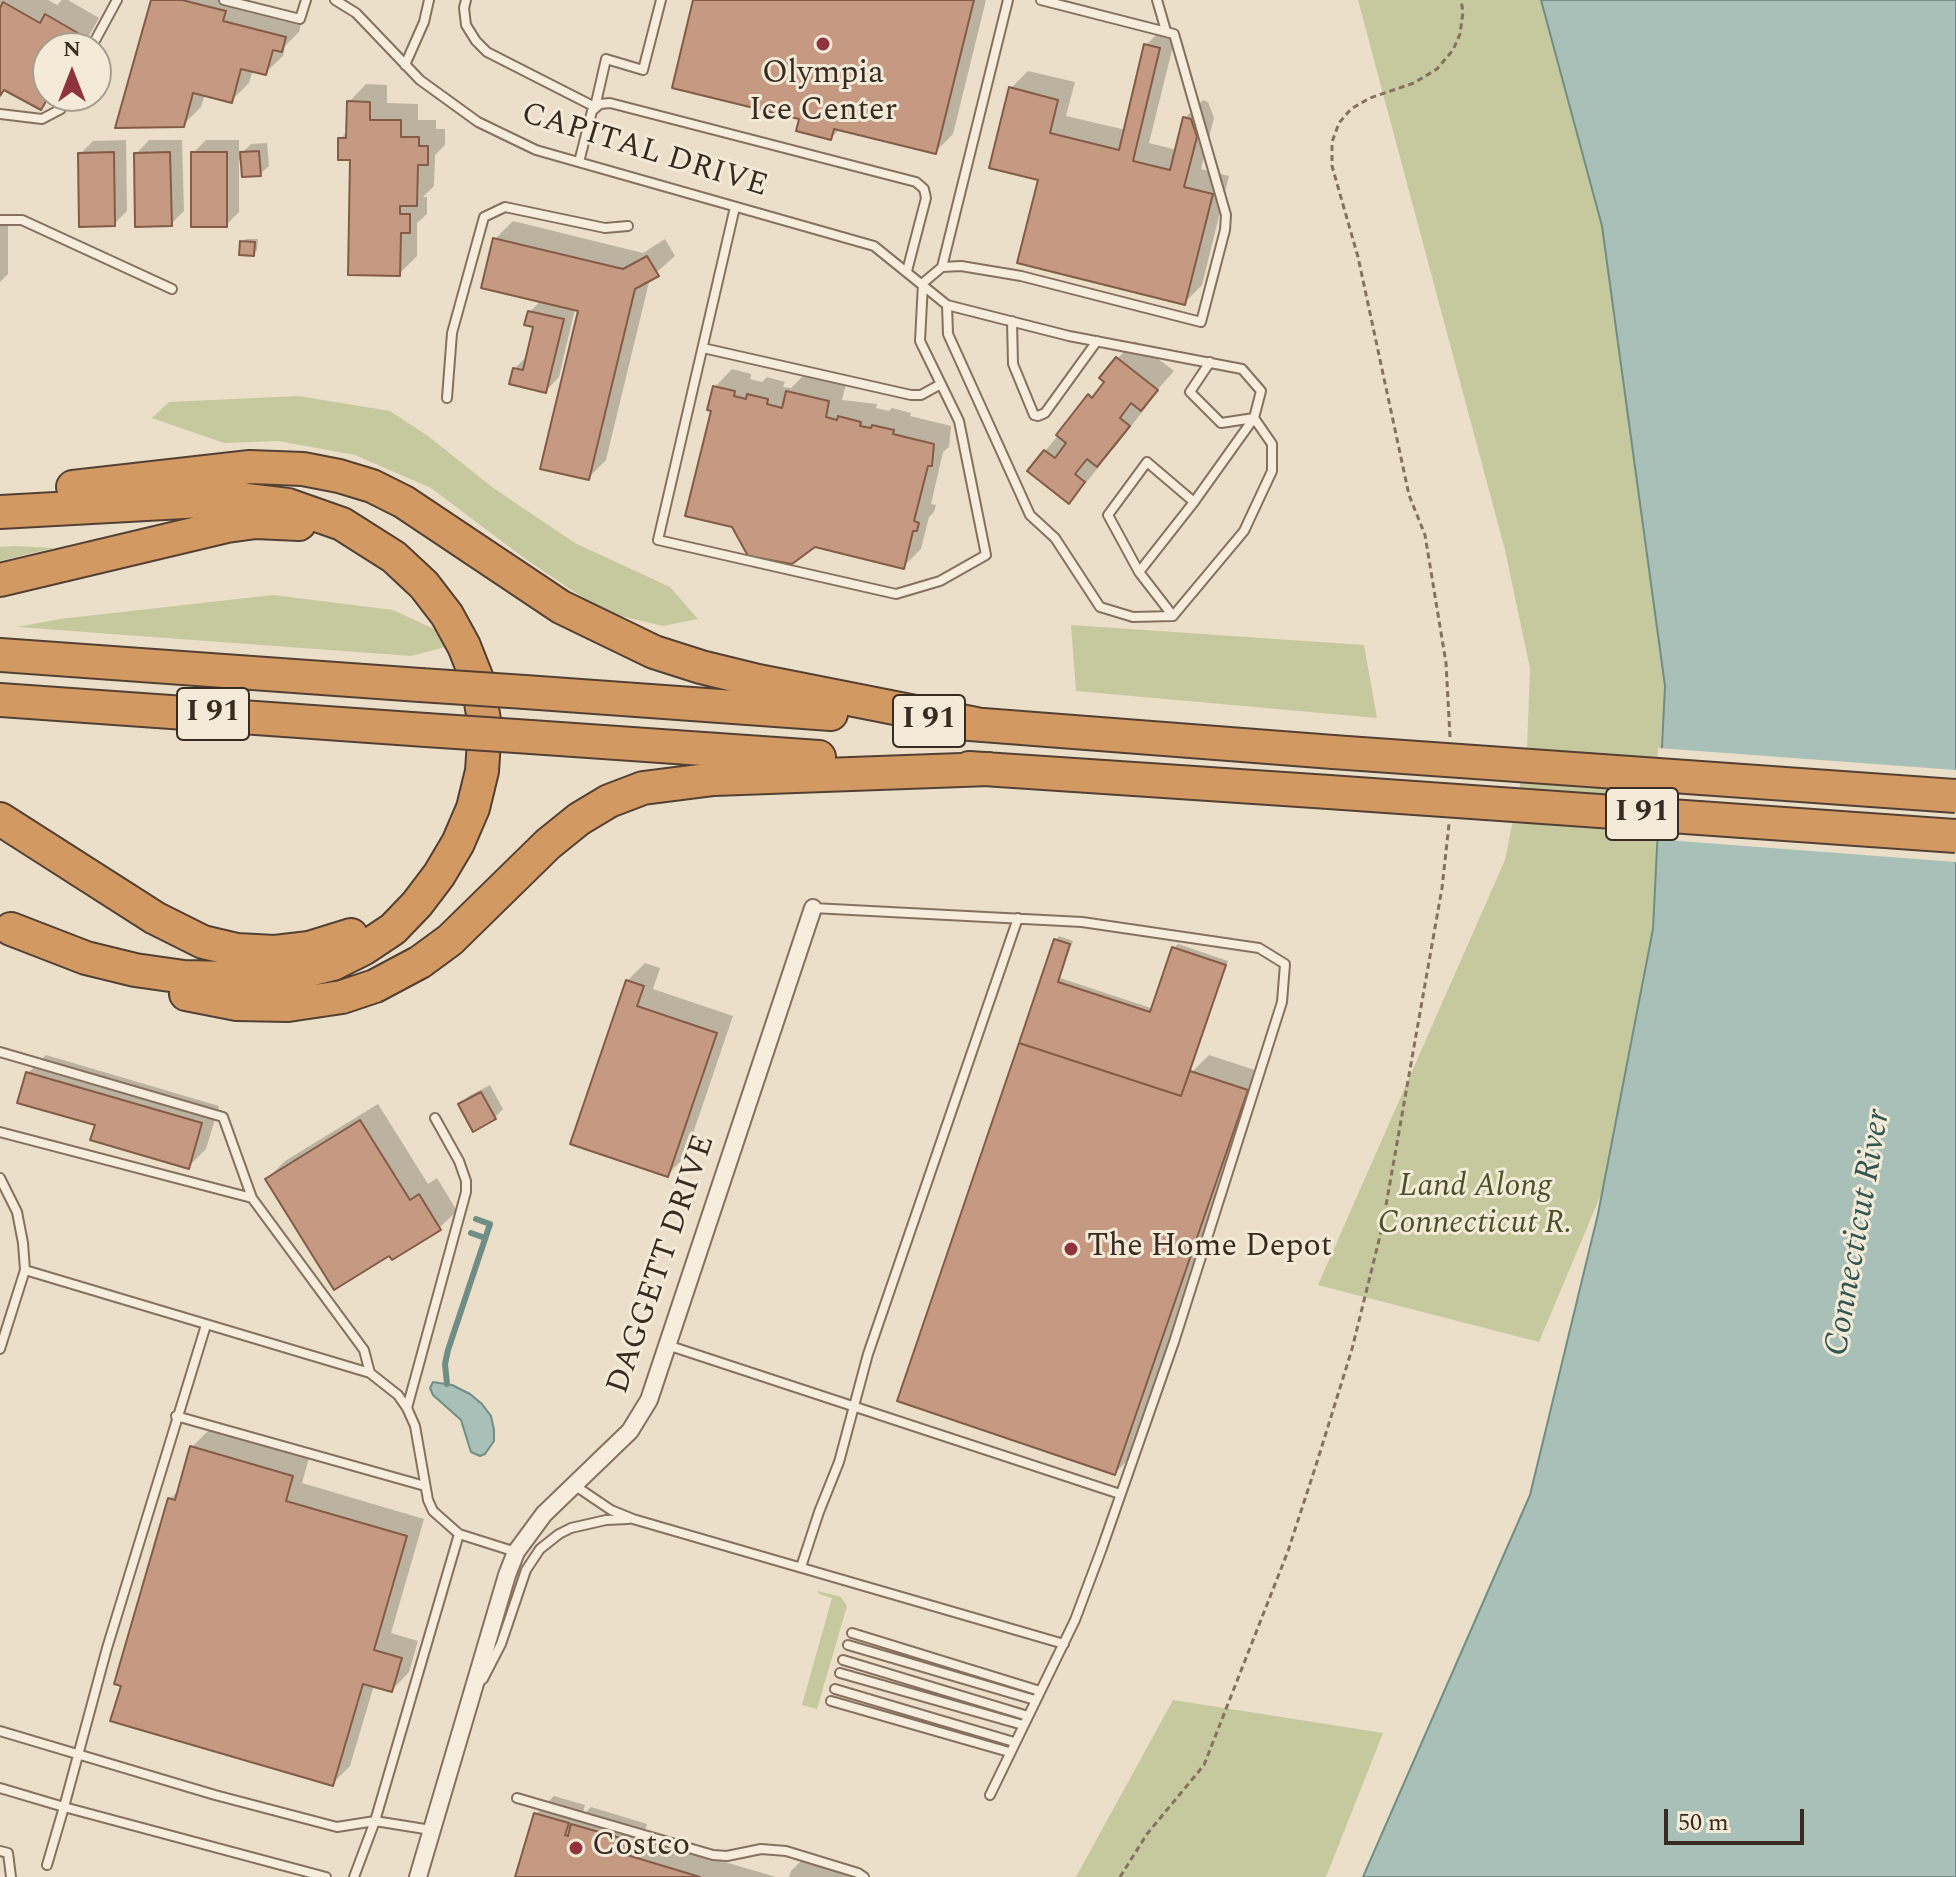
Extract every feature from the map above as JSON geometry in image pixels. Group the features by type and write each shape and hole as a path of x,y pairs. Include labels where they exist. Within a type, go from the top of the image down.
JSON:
{"highway":[{"path":"0,495 250,467 321,471 372,486 396,498 561,607 654,652 758,681 976,724"},
{"path":"0,512 221,499 255,500 288,505 342,524 377,544 435,599 464,646 477,679 484,711 485,741 480,784 473,808 458,843 429,890 393,929 348,957 316,970 256,980 210,979 135,970 86,958 5,926"},
{"path":"0,580 227,526 287,522 341,533 375,549 409,573 435,599"},
{"name":"I 91","path":"0,655 1956,796"},
{"name":"I 91","path":"0,700 1956,836"},
{"path":"5,926 111,972 182,993 254,1005 314,1003 375,986 428,957 463,928 568,827 598,807 631,792 695,781 989,769"},
{"path":"0,819 170,927 203,942 257,952 309,948 371,926 400,908 418,892 458,843"}],"street":[{"name":"DAGGETT DRIVE","path":"418,1877 516,1552 531,1529 638,1421 649,1400 813,908"}],"lane":[{"path":"100,32 117,0"},
{"path":"224,0 300,19 306,0"},
{"name":"CAPITAL DRIVE","path":"335,0 356,13 420,80 478,122 536,150 874,246 947,305"},
{"path":"405,65 424,22 429,0"},
{"path":"466,0 466,25 487,52 595,107 610,103 916,182 924,189 926,198 907,271"},
{"path":"579,162 606,59 643,70 661,0"},
{"path":"735,207 658,540 896,594 940,581 986,555 959,421 920,341 923,283 942,267 1008,0"},
{"path":"942,267 961,266 1021,276 1201,322 1225,230 1226,215 1175,37 1166,31 1041,0"},
{"path":"1157,0 1166,31"},
{"path":"0,114 42,119 55,112"},
{"path":"447,398 452,333 484,217 505,207 605,228 628,226"},
{"path":"0,220 22,220 172,289"},
{"path":"1139,572 1254,418 1261,391 1242,369 1097,341 947,305 948,334 1030,515 1055,538 1100,607 1133,617 1173,616 1244,531 1272,471 1272,444 1254,418"},
{"path":"1012,321 1013,364 1034,415 1038,416 1045,413 1097,341"},
{"path":"703,348 911,395 921,395 941,384"},
{"path":"1210,362 1190,392 1221,423 1254,418"},
{"path":"1173,616 1139,572 1108,515 1147,462 1194,502"},
{"path":"813,908 1082,922 1259,948 1285,964 1282,1002 1174,1342 1083,1600 990,1795"},
{"path":"801,1567 855,1408 868,1354 1018,918"},
{"path":"0,1052 223,1117 252,1198 364,1350 370,1373"},
{"path":"407,1408 466,1192 466,1181 459,1161 435,1118"},
{"path":"0,1132 252,1198"},
{"path":"0,1178 17,1212 25,1270 0,1349"},
{"path":"25,1270 370,1373 398,1395 407,1408 415,1426 425,1486 433,1511 459,1534 516,1552"},
{"path":"47,1865 107,1648 206,1325"},
{"path":"667,1345 1120,1494"},
{"path":"176,1416 425,1486"},
{"path":"573,1485 604,1506 633,1519 1064,1644"},
{"path":"460,1735 480,1683 501,1644 532,1559 548,1541 571,1528 633,1519"},
{"path":"354,1877 375,1821 459,1534"},
{"path":"852,1633 1040,1691"},
{"path":"848,1645 1035,1700"},
{"path":"843,1660 1028,1716"},
{"path":"840,1673 1023,1725"},
{"path":"835,1689 1014,1742"},
{"path":"831,1701 1009,1752"},
{"path":"0,1731 215,1795 337,1827 375,1821 431,1830"},
{"path":"0,1788 326,1877"},
{"path":"517,1798 719,1857 761,1849 786,1851 864,1877"},
{"path":"0,1851 8,1853 11,1877"}],"path":[{"path":"1450,744 1446,663 1425,535 1409,495 1358,257 1332,166 1332,142 1339,123 1351,109 1370,98 1414,83 1437,69 1453,50 1460,34 1461,0"},
{"path":"1120,1877 1147,1834 1204,1765 1288,1551 1326,1434 1352,1349 1382,1228 1442,888 1449,824"}],"green space":[{"name":"Land Along Connecticut R.","path":"1358,0 1554,0 1690,479 1653,929 1602,1192 1539,1342 1318,1285 1505,860 1527,750 1530,668 1505,550"},
{"path":"298,396 390,411 428,436 492,487 575,543 670,587 698,619 663,626 604,612 524,558 431,488 355,455 278,441 224,443 152,418 169,402"},
{"path":"0,547 54,548 0,561"},
{"path":"273,595 393,610 434,629 445,647 411,656 17,627 60,619"},
{"path":"1071,625 1364,645 1377,718 1076,691"},
{"path":"818,1591 841,1597 847,1606 817,1709 802,1705 832,1598"},
{"path":"1173,1700 1383,1733 1326,1877 1076,1877"}],"water":[{"name":"Connecticut River","path":"1541,0 1956,0 1956,1877 1363,1877 1530,1495 1598,1214 1653,929 1665,686 1602,226"},
{"path":"433,1382 452,1385 470,1394 491,1416 494,1441 485,1454 480,1456 471,1452 461,1420 433,1395 430,1388"}],"pier":[{"path":"1658,748 1956,770 1956,862 1653,839"}],"building":[{"path":"151,0 182,0 226,11 223,21 286,37 282,52 273,50 266,75 241,69 232,103 193,93 184,127 115,128"},
{"name":"Olympia Ice Center","path":"693,0 974,0 936,154 834,129 831,140 796,131 799,119 672,88"},
{"path":"3,2 40,23 45,14 76,32 32,32 32,105 4,90 0,96 0,8"},
{"path":"1144,44 1160,48 1133,161 1170,170 1183,117 1191,119 1197,137 1184,187 1213,194 1185,305 1017,263 1038,180 989,168 1009,87 1058,100 1050,133 1119,150"},
{"path":"347,101 370,102 370,120 401,120 401,137 419,137 419,146 428,146 428,165 418,165 417,206 400,206 400,214 410,214 410,233 401,233 400,276 348,275 350,160 338,160 338,138 346,138"},
{"path":"259,151 261,176 242,177 240,152"},
{"path":"114,152 115,226 79,227 78,153"},
{"path":"170,152 172,226 135,227 134,153"},
{"path":"191,152 227,152 227,227 191,227"},
{"path":"493,238 623,269 647,256 659,276 635,289 589,480 540,469 578,311 481,288"},
{"path":"240,241 255,242 254,256 239,255"},
{"path":"528,311 564,319 546,393 509,384 513,368 523,370 533,327 524,325"},
{"path":"1116,357 1158,390 1141,411 1131,403 1120,418 1130,426 1097,467 1087,459 1075,474 1085,482 1069,504 1027,471 1044,450 1055,458 1066,443 1056,435 1088,394 1092,398 1104,382 1099,378"},
{"path":"713,386 735,391 734,396 746,399 747,394 768,399 767,404 782,408 786,391 829,401 826,417 837,420 838,416 861,422 860,426 894,430 893,434 934,444 932,466 928,466 914,521 919,523 917,531 913,531 904,569 815,547 792,564 748,556 732,527 685,516 711,411 707,410"},
{"path":"1054,939 1070,944 1058,982 1150,1012 1172,947 1226,965 1181,1096 1019,1043"},
{"path":"626,980 644,986 637,1006 717,1033 668,1177 570,1144"},
{"name":"The Home Depot","path":"1019,1043 1181,1096 1190,1071 1248,1090 1115,1475 897,1401"},
{"path":"26,1072 202,1123 189,1169 90,1140 95,1125 17,1103"},
{"path":"481,1092 496,1119 473,1132 458,1104"},
{"path":"360,1120 410,1200 419,1194 441,1230 392,1260 389,1256 334,1290 265,1179"},
{"path":"190,1446 293,1476 286,1501 407,1536 374,1650 402,1658 392,1692 363,1684 333,1786 110,1721 121,1686 114,1684 168,1498 175,1500"},
{"name":"Costco","path":"534,1813 569,1823 565,1835 568,1836 571,1824 631,1841 627,1855 700,1877 515,1877"}],"waterway":[{"path":"447,1384 445,1364 448,1350 490,1224 476,1219"},
{"path":"471,1233 485,1238"}],"place":[{"name":"Olympia Ice Center","path":"823,44"},
{"name":"The Home Depot","path":"1071,1249"},
{"name":"Costco","path":"576,1848"}]}
